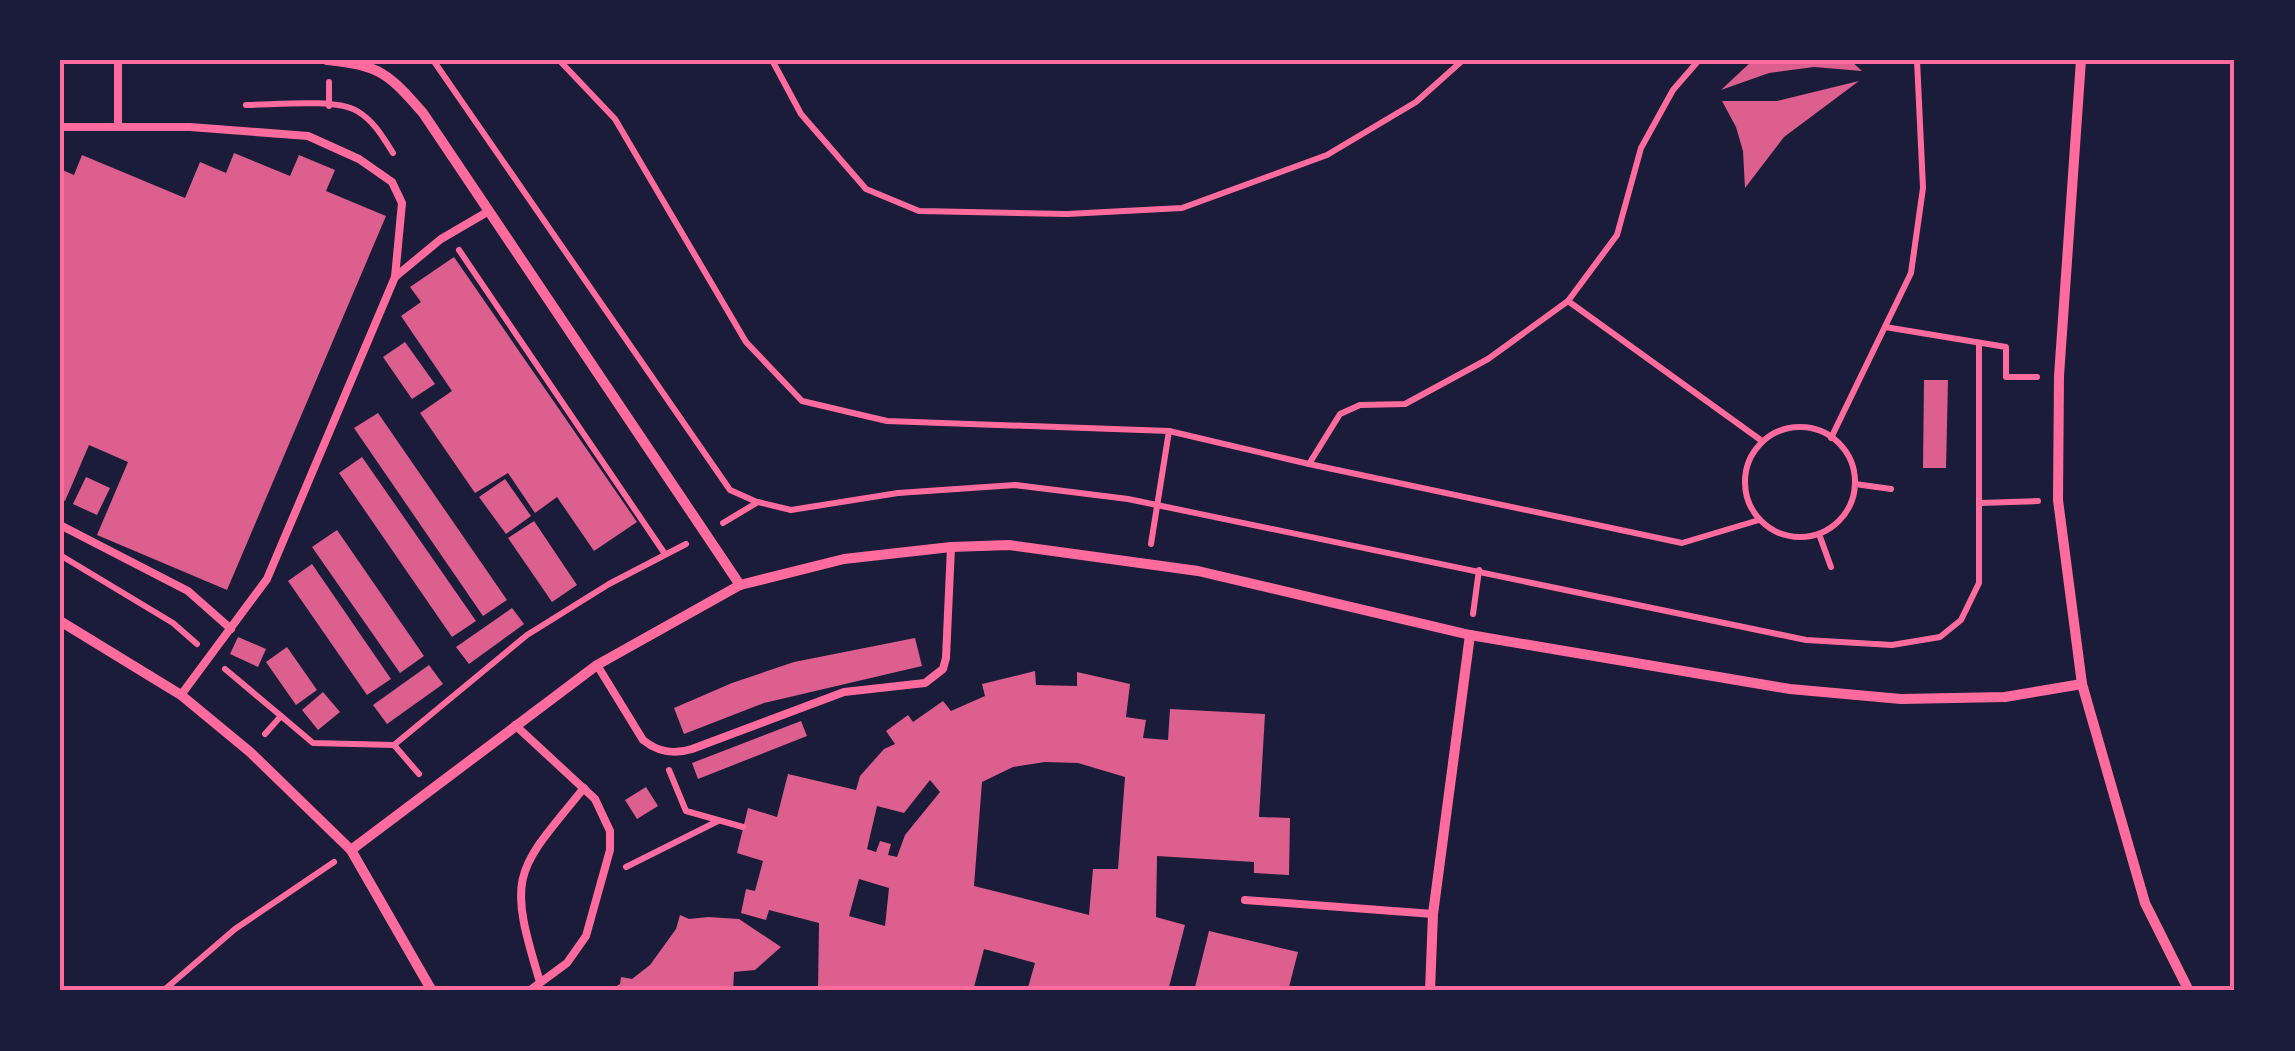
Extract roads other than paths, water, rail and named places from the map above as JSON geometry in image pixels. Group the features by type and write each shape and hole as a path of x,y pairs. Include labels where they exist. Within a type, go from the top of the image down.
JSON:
{"street":[{"path":"327,60 366,64 386,74 424,114 740,585"},
{"path":"2081,60 2059,376 2058,500 2082,684 2145,903 2189,991"},
{"path":"352,850 596,664 740,585 844,559 951,547 1009,545 1198,571 1470,635 1790,689 1900,699 2005,697 2082,684"},
{"path":"60,621 181,695 250,752 352,850 432,991"},
{"path":"1430,991 1434,914 1470,635"}],"lane":[{"path":"118,60 118,127"},
{"path":"60,127 190,128 308,136 359,159 392,182 402,204 395,277 267,579 181,695"},
{"path":"395,277 441,239 489,211"},
{"path":"60,525 188,591 231,629"},
{"path":"596,664 643,740 660,750 682,752 844,692 925,684 935,678 946,658 951,547"},
{"path":"515,725 584,788 604,814 610,831 610,850 586,936 568,963 528,991"},
{"path":"540,982 522,923 522,876 535,848 584,788"},
{"path":"1245,900 1434,914"}]}
